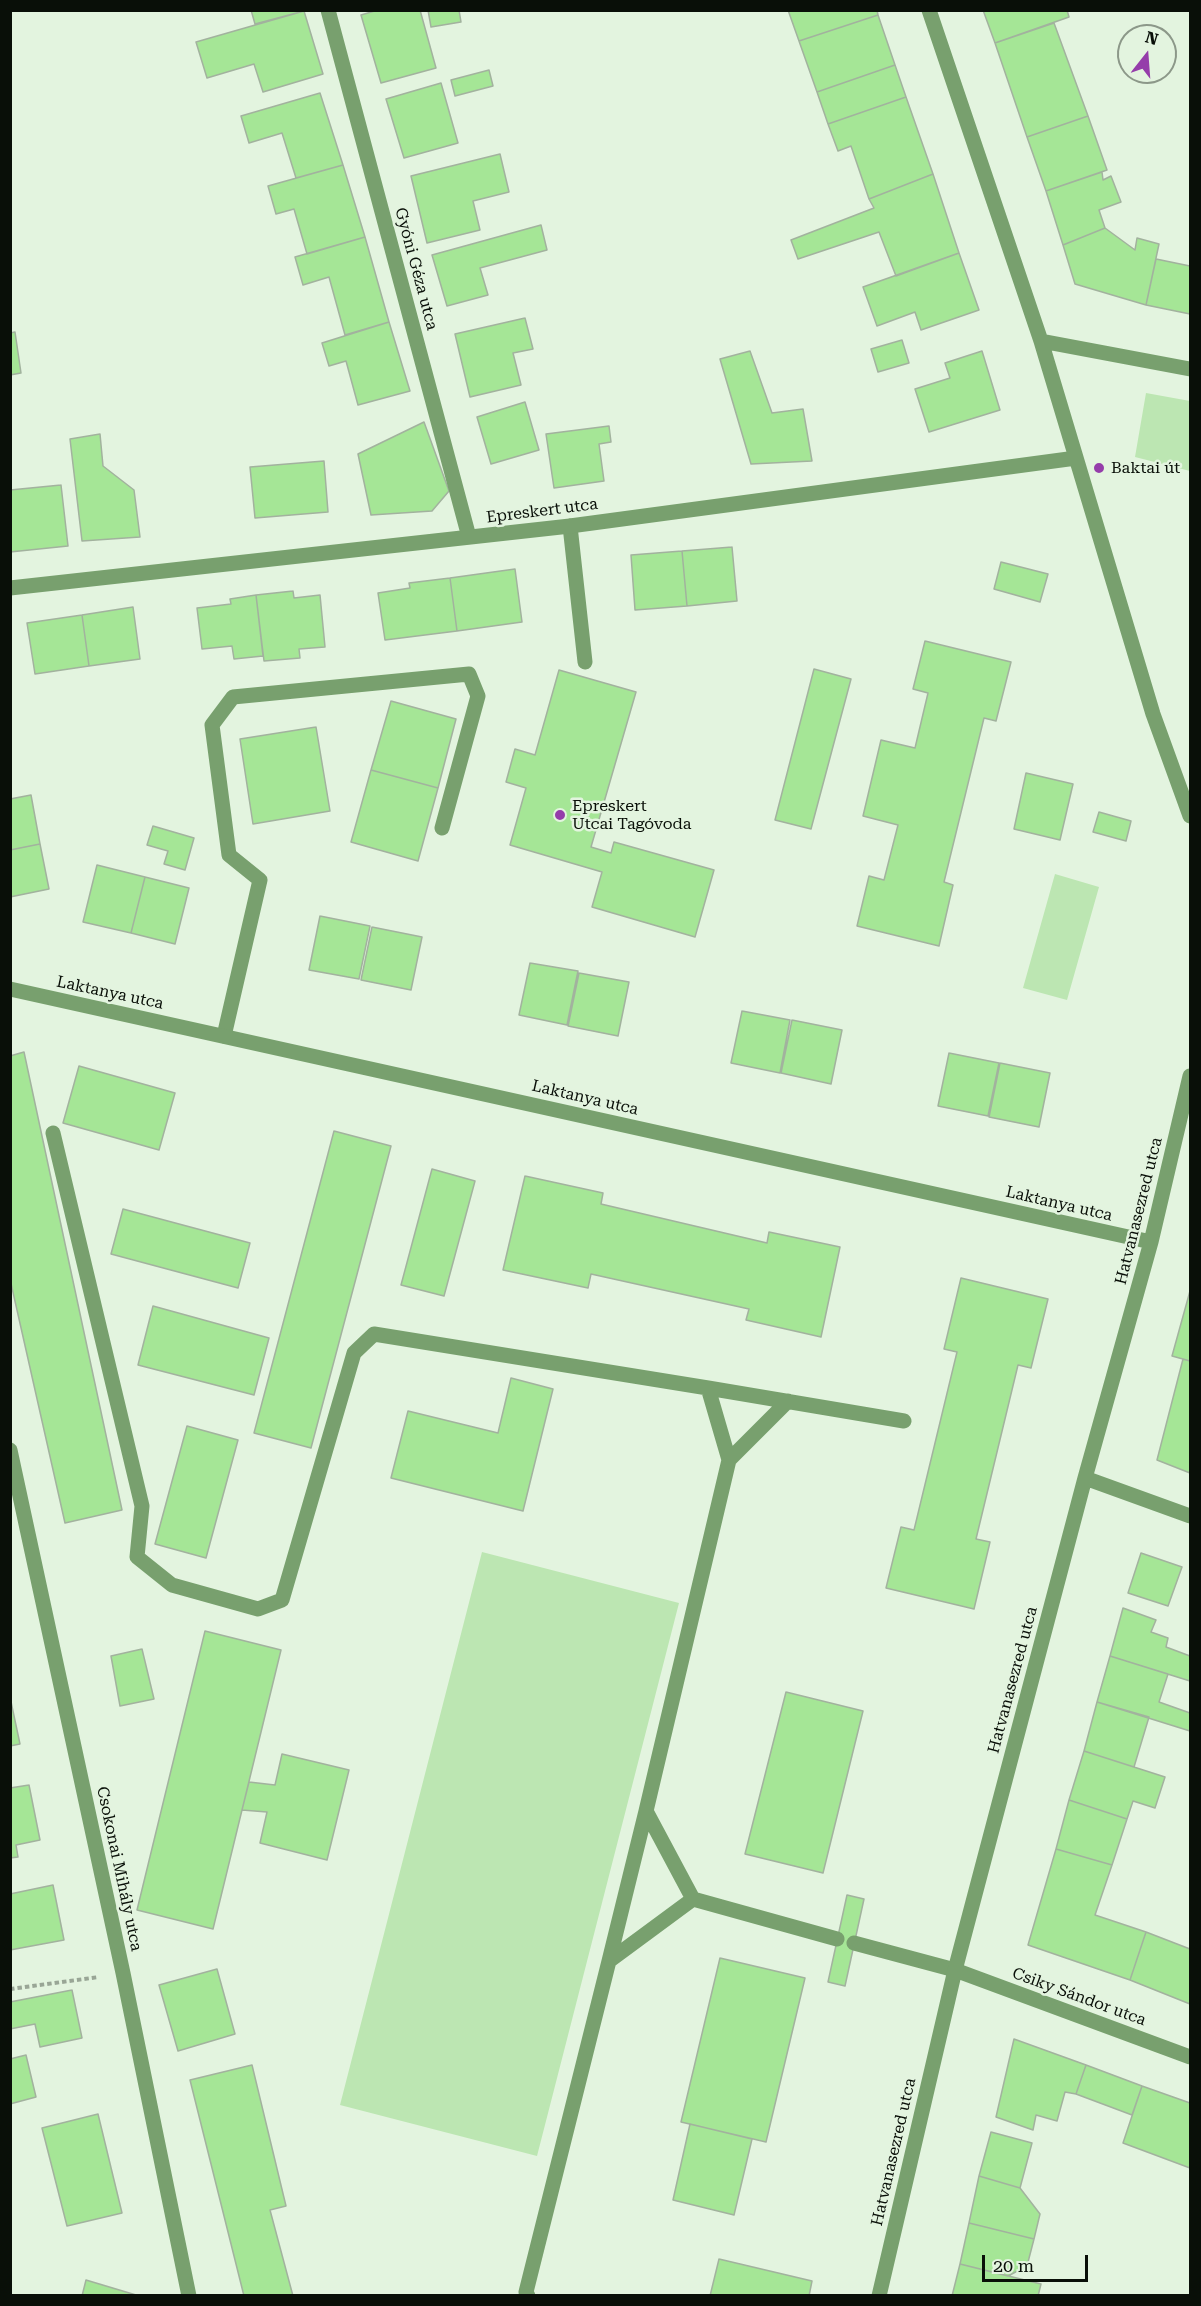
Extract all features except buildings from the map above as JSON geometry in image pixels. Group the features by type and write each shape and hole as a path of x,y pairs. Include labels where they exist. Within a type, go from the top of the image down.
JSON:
{"street":[{"name":"Gyóni Géza utca","path":"328,10 469,537"},
{"path":"929,10 1041,341 1153,714 1191,816"},
{"path":"1041,341 1191,369"},
{"name":"Epreskert utca","path":"10,588 570,526 1076,458"},
{"path":"570,526 585,662"},
{"path":"224,1036 260,880 229,855 212,725 233,697 469,674 478,696 442,828"},
{"name":"Laktanya utca","path":"10,989 1151,1242"},
{"name":"Hatvanasezred utca","path":"879,2295 955,1970 1085,1478 1151,1242 1191,1076"},
{"path":"54,1133 142,1506 137,1557 172,1585 258,1609 282,1600 354,1353 374,1334 904,1421"},
{"path":"528,2295 526,2292 609,1962 729,1460 708,1388"},
{"path":"729,1460 788,1401"},
{"name":"Csokonai Mihály utca","path":"10,1450 123,1973 189,2295"},
{"path":"1085,1478 1191,1516"},
{"path":"646,1810 693,1899 837,1939"},
{"path":"609,1962 693,1899"},
{"name":"Csiky Sándor utca","path":"854,1943 955,1970 1191,2057"}],"path":[{"path":"10,1989 123,1973"}],"green space":[{"path":"1146,393 1190,401 1190,471 1135,457"},
{"path":"1055,874 1099,887 1067,1000 1023,988"},
{"path":"482,1552 679,1603 537,2156 340,2105"}],"place":[{"name":"Baktai út","path":"1099,468"},
{"name":"Epreskert Utcai Tagóvoda","path":"560,815"}]}
